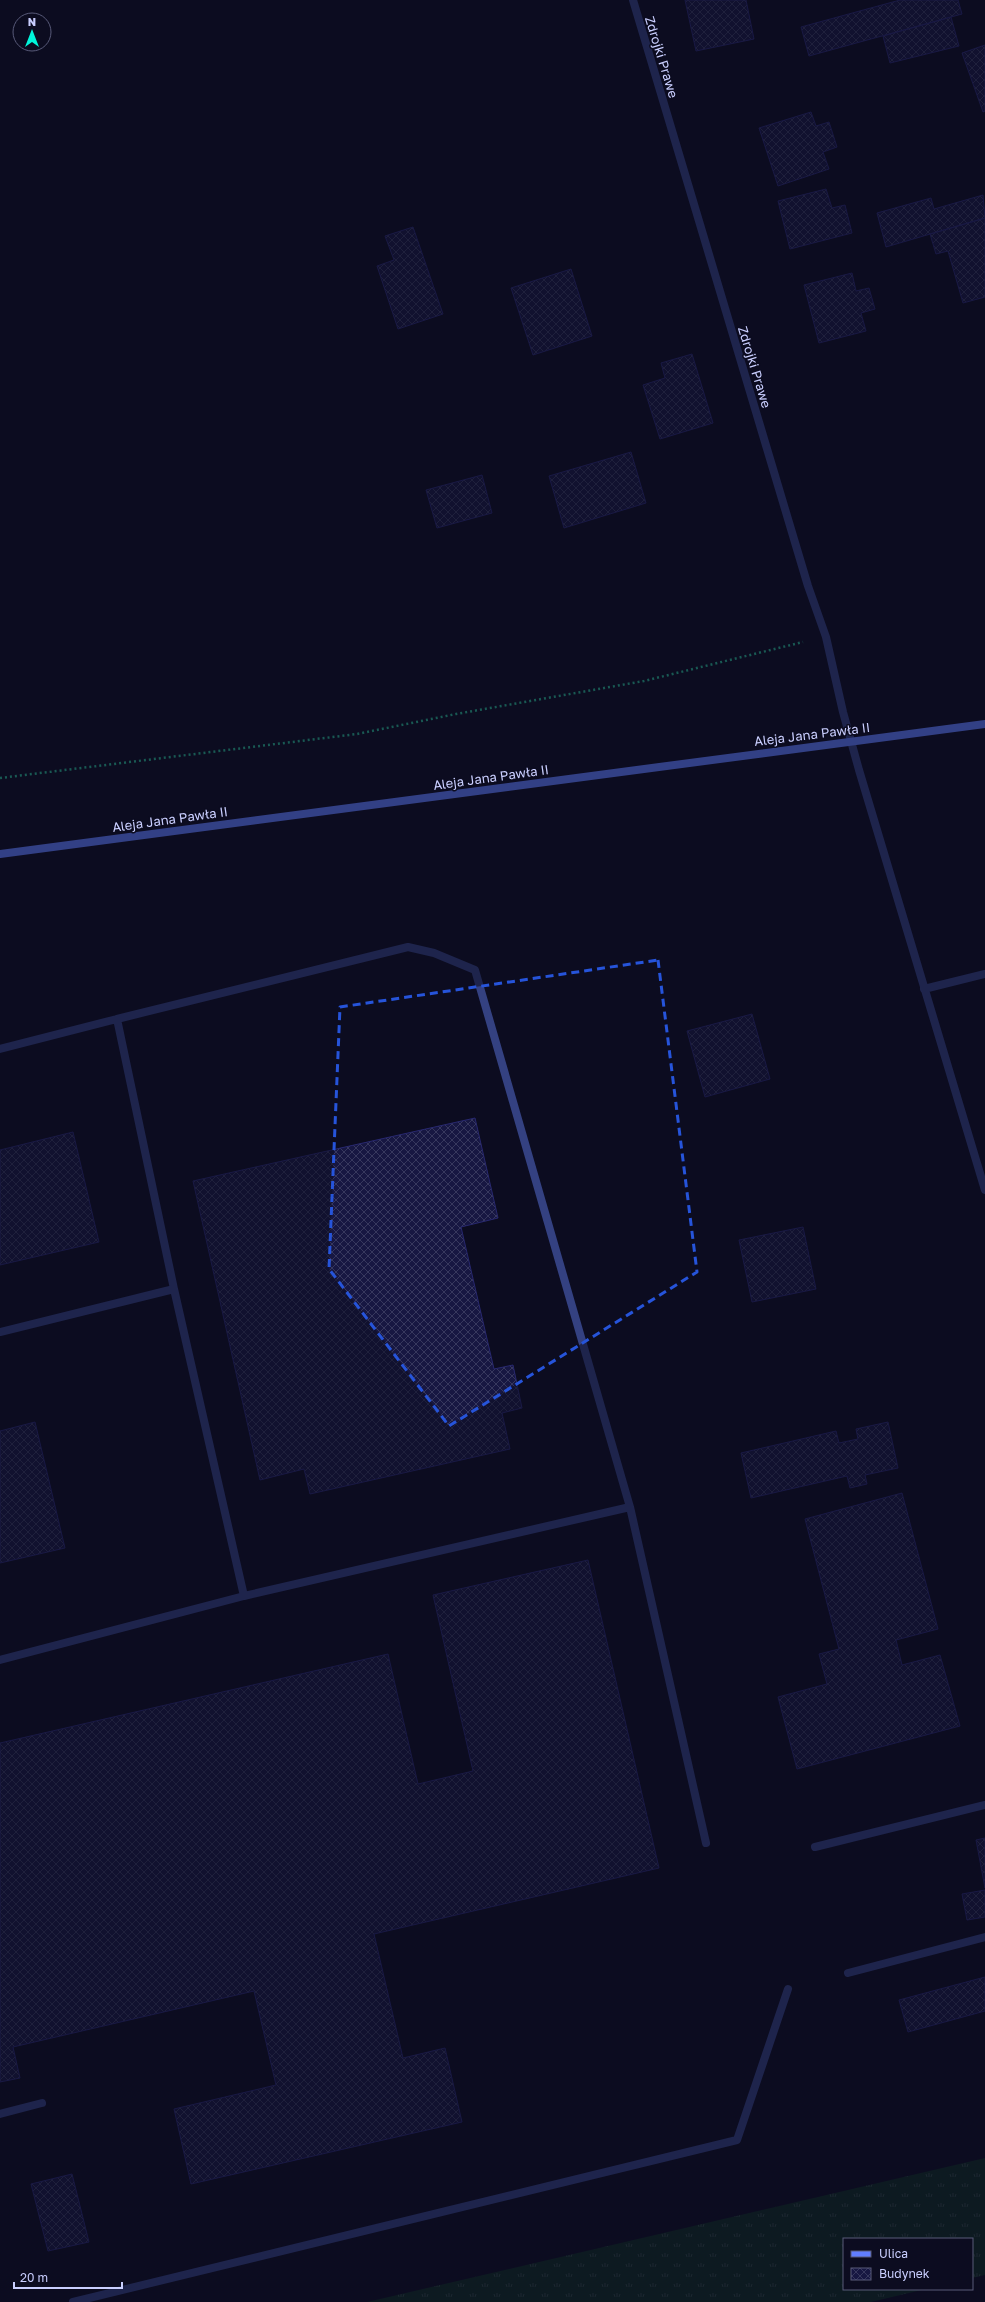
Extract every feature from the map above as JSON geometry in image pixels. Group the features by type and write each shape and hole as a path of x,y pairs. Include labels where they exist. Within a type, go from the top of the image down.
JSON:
{"main road":[{"name":"Aleja Jana Pawła II","path":"0,854 985,724"}],"street":[{"name":"Zdrojki Prawe","path":"632,0 808,586 826,637 851,741 985,1190"},
{"path":"0,1049 408,947 434,953 475,970 630,1507 706,1842"},
{"path":"924,989 985,974"},
{"path":"117,1019 174,1289 244,1596"},
{"path":"0,1332 174,1289"},
{"path":"0,1660 244,1596 630,1507"},
{"path":"815,1847 985,1806"},
{"path":"848,1973 985,1937"},
{"path":"73,2302 737,2140 788,1989"},
{"path":"0,2114 42,2103"}],"path":[{"path":"0,778 357,734 456,714 644,681 826,637"}],"highlighted area":[{"path":"658,960 697,1272 449,1426 329,1269 340,1007"}],"green space":[{"path":"985,2158 985,2275 973,2278 973,2238 843,2238 843,2290 922,2290 871,2302 367,2302"}],"building":[{"path":"685,0 746,0 754,39 696,51"},
{"path":"900,0 958,0 962,14 809,56 801,27"},
{"path":"951,17 959,46 890,63 883,36"},
{"path":"985,45 985,111 983,112 962,53"},
{"path":"811,112 816,126 829,122 837,147 823,152 829,169 778,186 759,128"},
{"path":"826,189 832,208 845,205 852,233 790,249 778,201"},
{"path":"983,195 985,218 886,247 877,213 931,198 934,209"},
{"path":"985,218 985,297 963,303 948,251 936,254 930,234"},
{"path":"413,227 443,314 398,329 377,266 394,260 385,236"},
{"path":"571,269 592,336 533,355 511,288"},
{"path":"852,273 856,291 869,288 875,309 861,313 866,331 819,343 804,285"},
{"path":"692,354 713,423 660,439 643,385 665,378 661,363"},
{"path":"631,452 646,503 564,528 549,476"},
{"path":"482,475 492,513 437,528 426,490"},
{"path":"752,1014 770,1079 705,1097 687,1031"},
{"path":"475,1118 498,1218 461,1227 494,1369 513,1365 522,1408 502,1413 510,1449 310,1494 304,1469 260,1480 193,1181"},
{"path":"73,1132 99,1242 0,1265 0,1150"},
{"path":"803,1227 816,1289 752,1302 739,1240"},
{"path":"35,1422 65,1548 0,1563 0,1431"},
{"path":"888,1422 898,1468 865,1475 867,1484 850,1488 847,1476 751,1498 741,1453 836,1431 839,1443 858,1439 856,1429"},
{"path":"902,1493 938,1629 896,1640 902,1665 940,1655 960,1726 797,1769 778,1697 827,1684 819,1654 839,1649 805,1519"},
{"path":"588,1560 659,1868 374,1934 403,2058 445,2048 462,2122 191,2184 174,2109 276,2085 254,1991 13,2047 20,2078 0,2082 0,1743 388,1654 418,1784 473,1771 433,1595"},
{"path":"985,1838 985,1888 976,1840"},
{"path":"985,1890 985,1917 967,1920 962,1894"},
{"path":"985,1977 985,2011 908,2032 899,2000"},
{"path":"72,2174 89,2242 48,2251 31,2184"}]}
